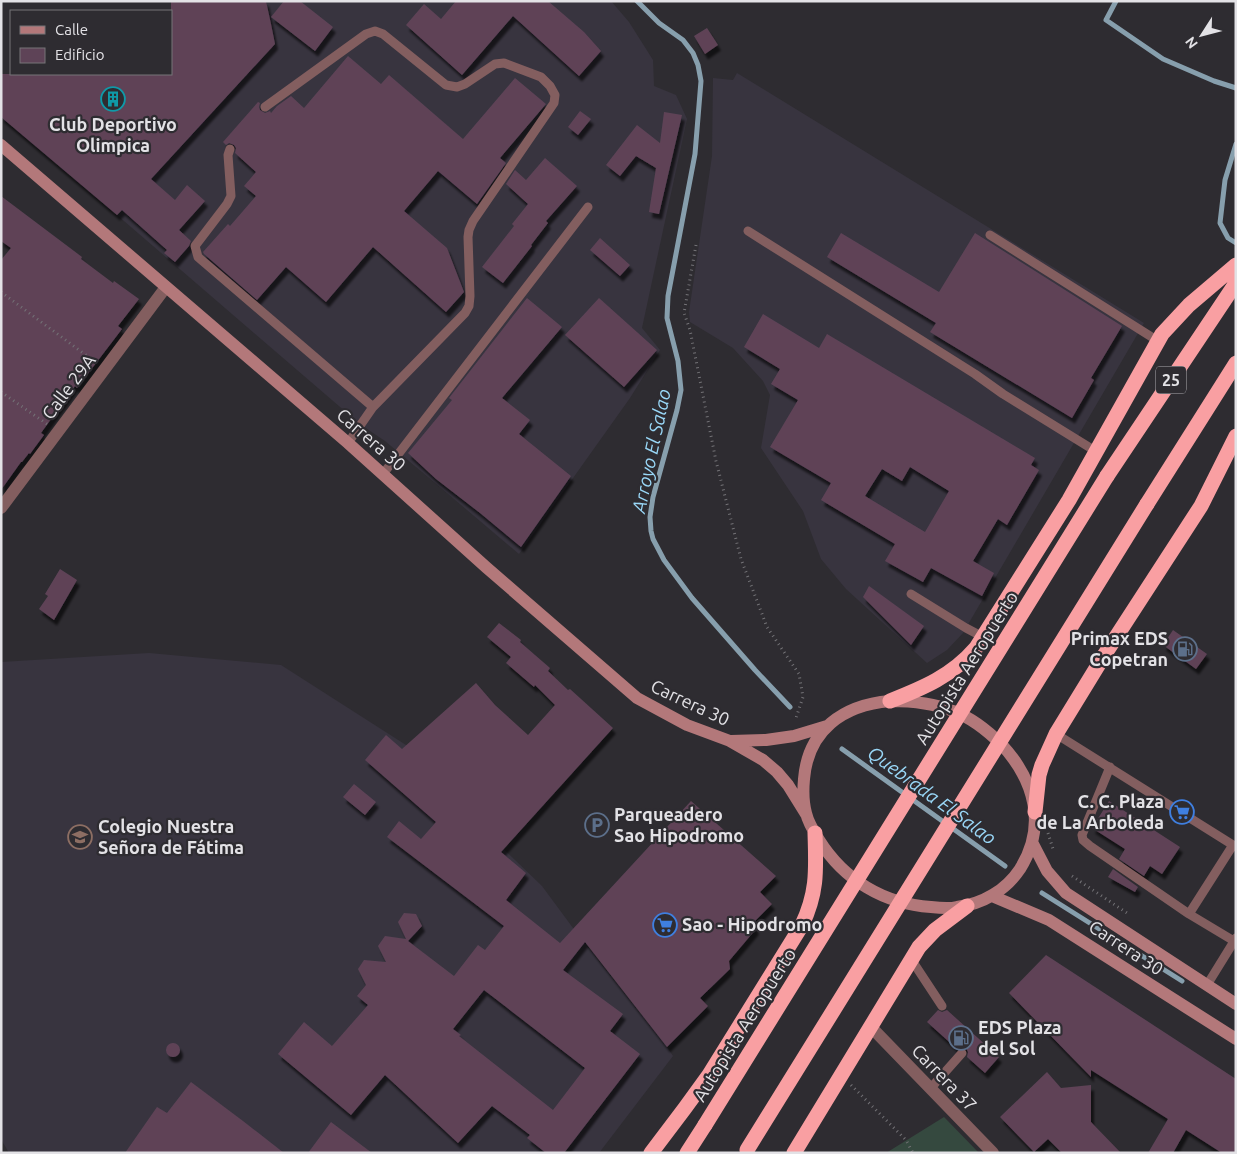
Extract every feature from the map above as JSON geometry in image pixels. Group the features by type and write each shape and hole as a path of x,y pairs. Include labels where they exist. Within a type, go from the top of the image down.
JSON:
{"highway":[{"path":"890,701 941,679 971,654 1069,500 1158,341 1171,323 1189,304 1236,265"},
{"name":"Autopista Aeropuerto","path":"688,1153 1107,476 1236,283"},
{"name":"25","path":"746,1152 1236,363"},
{"path":"1035,812 1039,775 1046,754 1056,734 1105,654 1201,506 1236,436"},
{"path":"650,1153 709,1075 802,925 814,893 816,833"},
{"path":"794,1153 919,946 935,930 967,906"}],"street":[{"name":"Carrera 30","path":"3,150 348,443 502,581 637,698 687,725 730,741 763,760 788,785 822,845 854,879 872,891 900,903 925,907 948,908 967,906 992,896 1001,890 1016,874 1028,854 1032,842"},
{"name":"Calle 29A","path":"1,508 166,287"},
{"path":"806,814 803,794 806,766 813,745 827,726 846,712 867,704 913,701 949,709 965,716 992,735 1013,758 1032,794 1035,812 1032,842"},
{"name":"Carrera 30","path":"730,741 766,740 794,736 827,726"},
{"name":"Carrera 30","path":"1032,842 1047,871 1066,893 1236,1004"},
{"name":"Carrera 30","path":"992,896 1049,920 1236,1039"},
{"name":"Carrera 37","path":"871,1027 994,1153"}],"lane":[{"path":"265,107 366,34 375,31 383,34 446,84 457,87 465,84 495,64 504,63 541,77 550,86 555,95 554,103 473,221 469,230 470,296 469,306 465,313 373,406 348,443"},
{"path":"230,149 228,155 231,196 228,204 195,246 198,257 373,406"},
{"path":"383,474 588,207"},
{"path":"748,231 1096,452"},
{"path":"990,235 1158,341"},
{"path":"911,594 983,637"},
{"path":"1056,734 1234,846 1189,914"},
{"path":"1110,767 1082,834 1083,840 1189,914 1235,939 1207,985"},
{"path":"911,959 942,1006"},
{"path":"930,1088 962,1053"}],"path":[{"path":"696,245 684,313 690,330 716,461 741,560 767,627 799,674 803,697 794,725 794,736"},
{"path":"1,292 104,369"},
{"path":"1,392 58,432"},
{"path":"1048,826 1048,834 1055,852"},
{"path":"1072,876 1127,913"},
{"path":"842,1075 906,1140 913,1153"}],"shaded area":[{"path":"266,1 611,1 629,22 653,60 654,86 676,95 687,119 642,328 660,350 630,398 519,554 385,441 361,425 117,215 274,44"},
{"path":"737,73 1144,323 963,633 947,650 927,663 846,589 821,559 803,511 761,448 770,395 763,381 733,348 690,322 689,312 712,156 713,78 733,80"},
{"path":"149,653 281,665 406,745 428,771 435,783 542,886 673,1056 599,1153 9,1153 1,1139 1,662"}],"green space":[{"path":"944,1117 979,1153 886,1153"}],"building":[{"name":"Club Deportivo Olimpica","path":"171,1 266,1 275,44 151,179 175,200 187,185 205,201 179,230 191,241 175,262 164,253 167,250 122,210 117,215 1,117 1,74 172,75"},
{"path":"284,1 300,1 333,27 315,51 271,17"},
{"path":"456,1 548,1 584,32 601,51 579,76 513,16 462,75 406,25 424,4 441,19"},
{"path":"707,28 718,45 705,54 694,36"},
{"path":"348,56 381,84 389,75 463,139 515,78 546,104 500,158 506,163 477,204 438,171 404,211 447,248 464,292 446,312 373,247 326,302 286,267 257,300 203,252 228,224 230,226 256,196 244,186 256,172 235,153 236,148 234,145 229,143 226,145 223,142 258,102 260,103 260,110 265,113 270,111 271,113 291,96 304,108"},
{"path":"580,111 591,119 578,135 568,127"},
{"path":"664,112 682,115 659,214 649,212 656,168 636,156 620,176 606,165 637,125 660,143"},
{"path":"545,158 577,186 546,221 548,223 503,283 482,267 514,226 512,224 528,204 506,184 515,170 526,180"},
{"path":"1,196 82,257 81,259 113,283 114,281 139,299 118,326 122,329 77,388 75,386 41,433 44,435 1,490 1,260 11,248 1,241"},
{"path":"841,233 939,292 975,233 1122,326 1091,378 1094,380 1072,418 930,332 936,323 827,257"},
{"path":"600,238 630,265 620,276 590,250"},
{"path":"527,298 562,327 502,398 530,420 519,434 571,476 521,547 436,479 408,453 452,400 449,398"},
{"path":"599,298 657,350 624,387 565,335"},
{"path":"763,314 819,348 827,334 1035,458 1031,465 1039,470 1007,525 998,519 973,561 994,573 982,596 931,568 923,582 885,561 895,544 821,500 831,483 770,447 798,400 771,384 780,369 744,347","holes":["910,467 949,491 925,532 865,496 882,469 902,481"]},
{"path":"60,569 77,580 54,620 39,609 48,596 45,594"},
{"path":"869,586 924,626 911,645 863,597"},
{"path":"499,623 521,640 520,642 550,668 548,671 568,690 570,689 613,728 501,852 526,873 506,900 560,943 691,801 776,876 760,892 772,904 753,923 756,929 729,961 730,969 700,998 708,1006 667,1047 585,942 563,970 623,1014 610,1031 640,1054 564,1153 546,1153 527,1138 530,1135 492,1106 458,1143 385,1075 351,1115 278,1054 304,1022 332,1046 368,1005 357,996 366,985 358,969 364,960 386,962 378,946 385,936 406,939 398,922 404,913 416,914 422,926 408,941 454,976 478,945 485,950 504,926 387,837 399,821 421,839 436,822 365,760 386,735 402,749 476,683 495,705 528,735 555,705 535,685 534,687 506,663 511,657 487,637","holes":["484,990 585,1068 553,1110 459,1036 461,1035 453,1029"]},
{"name":"Primax EDS Copetran","path":"1173,630 1207,654 1196,669 1163,645"},
{"path":"354,784 376,802 365,815 343,797"},
{"path":"1109,801 1180,847 1162,874 1150,866 1144,876 1119,859 1125,849 1092,828"},
{"path":"1113,869 1138,887 1135,892 1108,877"},
{"path":"1046,955 1236,1079 1236,1153 1222,1153 1186,1130 1173,1153 1148,1153 1168,1119 1091,1070 1091,1077 1009,993"},
{"name":"EDS Plaza del Sol","path":"938,1010 942,1012 947,1010 999,1057 985,1073 967,1057 968,1052 966,1048 961,1047 957,1049 927,1022"},
{"path":"170,1043 176,1043 180,1050 176,1057 170,1057 166,1053 166,1047"},
{"path":"1047,1072 1061,1088 1091,1085 1091,1122 1121,1153 1062,1153 1048,1139 1034,1152 1000,1117"},
{"path":"191,1082 284,1153 125,1153 157,1107 167,1113"},
{"path":"331,1122 372,1153 308,1153"}],"waterway":[{"name":"Arroyo El Salao","path":"637,1 659,23 683,40 693,53 698,65 701,81 695,154 668,296 667,318 678,361 681,390 653,497 650,517 651,531 664,560 692,598 790,707"},
{"path":"1116,1 1106,20 1163,59 1214,81 1236,88"},
{"path":"1236,144 1225,180 1220,223 1228,238 1236,243"},
{"name":"Quebrada El Salao","path":"842,749 1005,866"},
{"name":"Quebrada El Salao","path":"1042,893 1182,981"}],"place":[{"name":"Club Deportivo Olimpica","path":"113,99"},
{"name":"Primax EDS Copetran","path":"1185,649"},
{"name":"C. C. Plaza de La Arboleda","path":"1182,812"},
{"name":"Parqueadero Sao Hipodromo","path":"597,825"},
{"name":"Colegio Nuestra Señora de Fátima","path":"80,837"},
{"name":"Sao - Hipodromo","path":"665,925"},
{"name":"EDS Plaza del Sol","path":"961,1038"}]}
